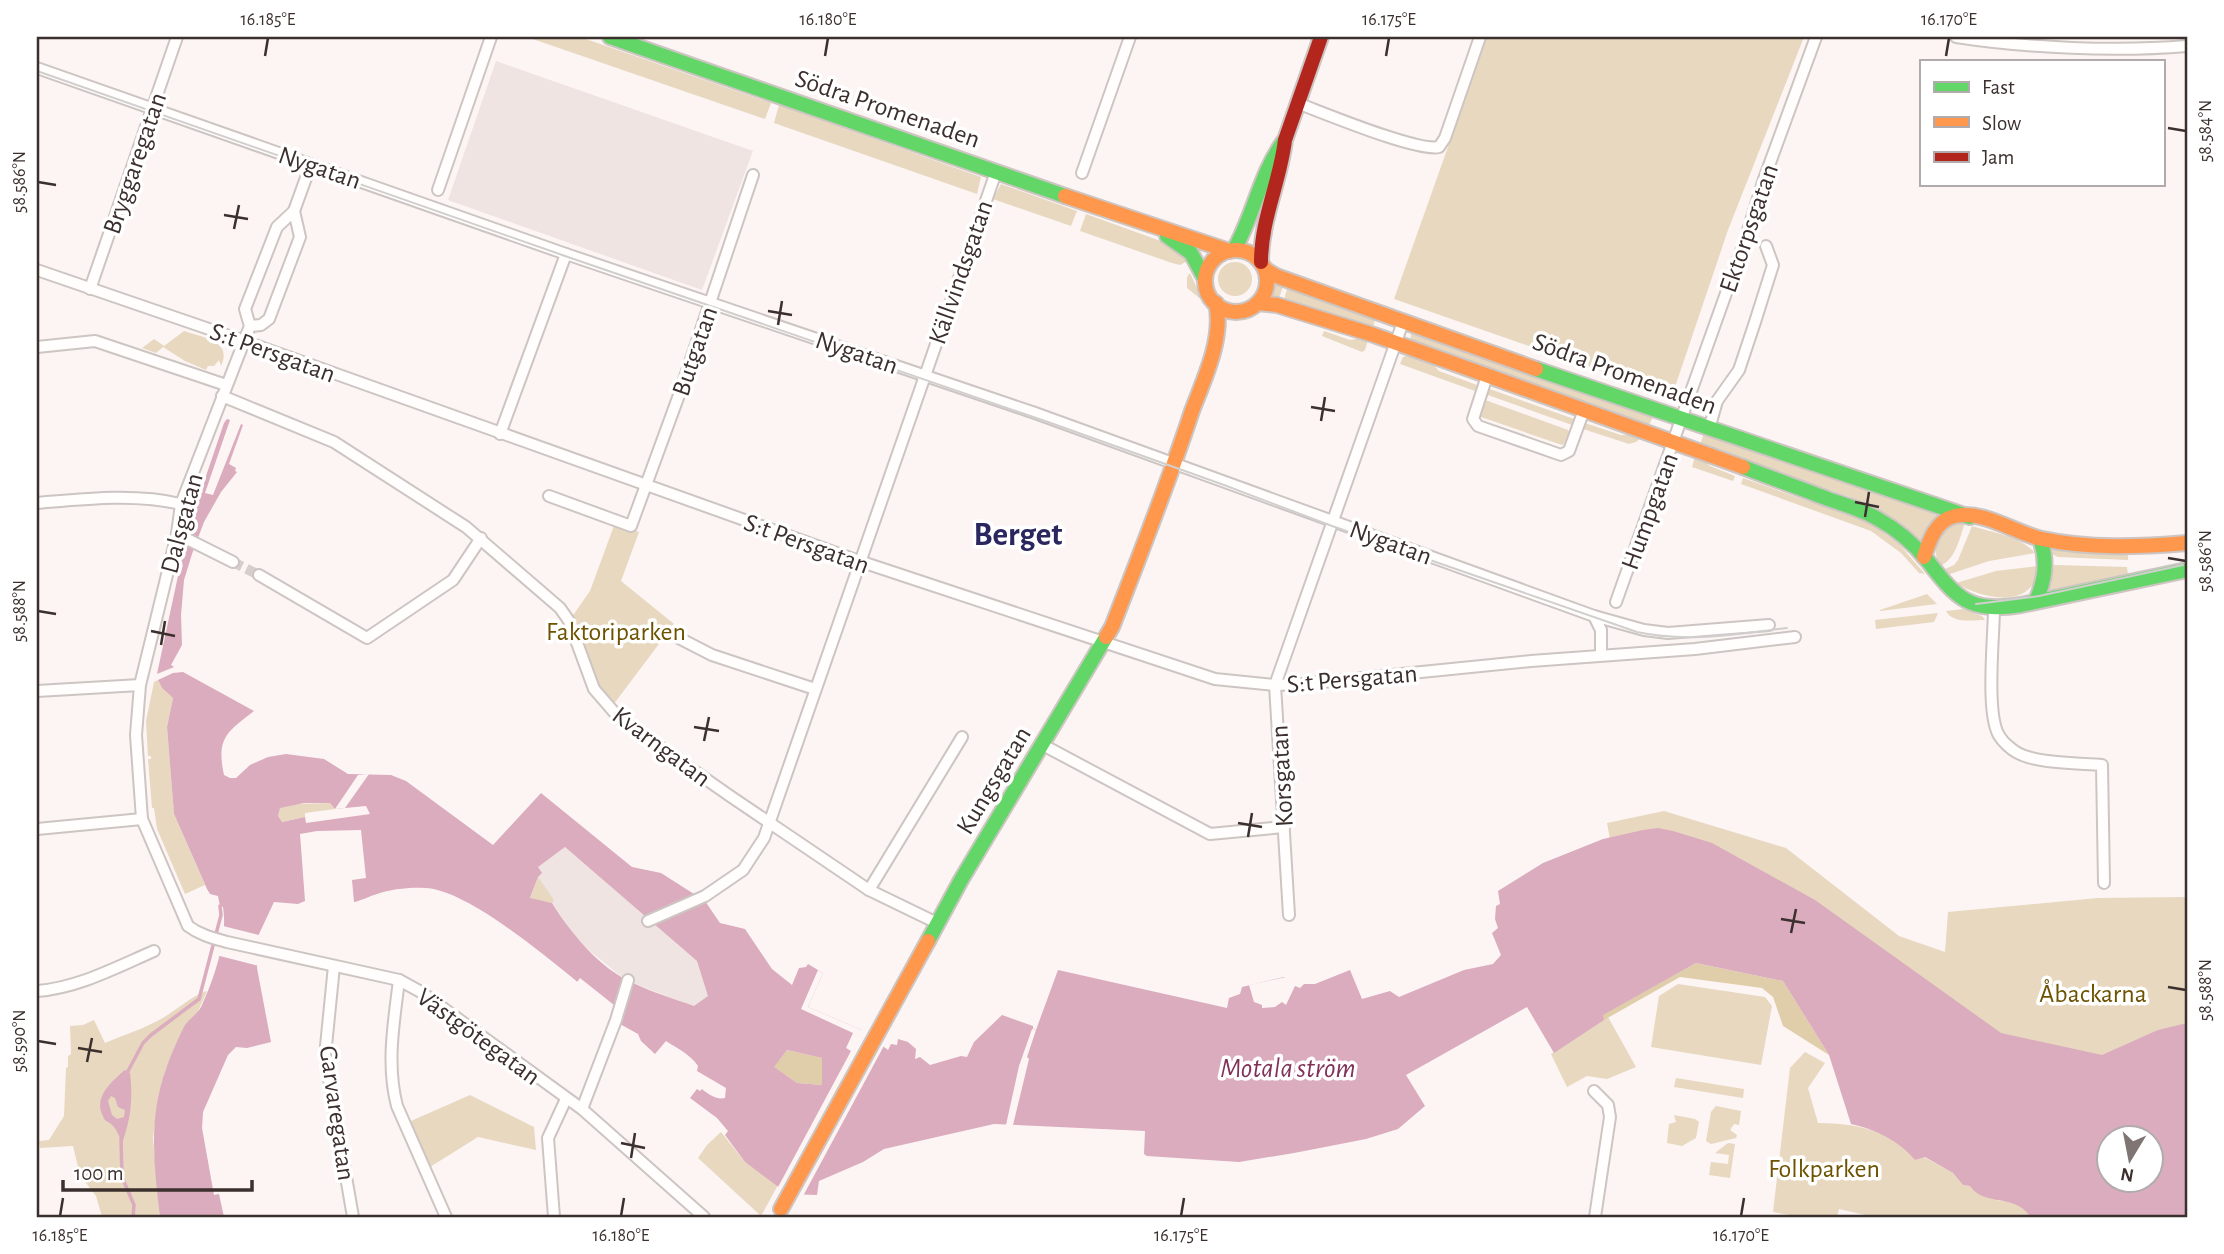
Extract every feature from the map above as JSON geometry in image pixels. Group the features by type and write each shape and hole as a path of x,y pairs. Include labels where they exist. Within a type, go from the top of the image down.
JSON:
{"main road":[{"name":"Södra Promenaden","path":"610,37 1150,226 1231,250"},
{"path":"1285,140 1272,156 1243,236 1231,250 1212,261 1205,279 1207,290 1216,303 1227,310 1237,312 1250,309 1258,303 1266,289 1263,266 1265,218 1283,158 1285,140 1321,37"},
{"name":"Södra Promenaden","path":"1150,226 1190,251 1199,262 1205,279"},
{"path":"1231,250 1245,251 1263,266"},
{"name":"Södra Promenaden","path":"1263,266 1403,322 1681,420 1970,517"},
{"name":"Kungsgatan","path":"779,1213 937,923 1112,627 1175,463 1213,351 1218,312 1216,303"},
{"name":"Södra Promenaden","path":"1258,303 1278,305 1396,344 1674,441 1869,514 1894,529 1924,557"},
{"name":"Kungsgatan","path":"1213,351 1237,312"},
{"path":"2187,543 2094,545 2040,538 1970,517 1951,517 1938,527 1924,557 1949,589 1964,599 1994,608 2187,570"},
{"path":"2036,601 2044,585 2047,568 2045,550 2040,538"}],"street":[{"name":"Bryggaregatan","path":"90,289 177,37"},
{"path":"438,190 491,37"},
{"path":"1082,173 1130,37"},
{"path":"1297,103 1409,144 1430,149 1439,147 1445,138 1480,37"},
{"name":"Ektorpsgatan","path":"1681,420 1816,37"},
{"path":"1956,37 2039,45 2111,48 2187,46"},
{"name":"Nygatan","path":"37,68 566,254 710,301 1175,463 1594,615"},
{"name":"Dalsgatan","path":"212,938 201,935 188,926 142,819 136,735 140,685 186,538 181,504 250,326 245,309 277,227 294,211 311,164"},
{"name":"Källvindsgatan","path":"648,921 705,896 743,870 764,838 996,172"},
{"name":"Butgatan","path":"549,496 631,526 753,175"},
{"name":"Dalsgatan","path":"250,326 261,325 270,319 300,237 294,211"},
{"path":"1709,429 1717,401 1739,369 1755,323 1773,265 1766,246"},
{"path":"500,434 566,254"},
{"name":"S:t Persgatan","path":"37,270 244,341 859,561 1215,679 1275,685 1695,649 1795,637"},
{"name":"Korsgatan","path":"1289,915 1275,685 1403,322"},
{"name":"Kvarngatan","path":"37,347 95,341 224,391 334,442 481,538 560,608 569,621 594,689 610,709 660,748 869,890 937,923"},
{"name":"Södra Promenaden","path":"1487,376 1473,419 1478,426 1561,455 1569,451 1584,410"},
{"name":"Humpgatan","path":"1616,602 1681,420"},
{"path":"37,503 120,497 181,504"},
{"path":"186,538 233,562"},
{"path":"259,575 367,638 453,580 481,538"},
{"path":"1994,608 1992,696 1993,716 1999,736 2016,752 2032,758 2102,765 2104,883"},
{"path":"1594,615 1644,630 1668,633 1769,625"},
{"path":"1594,615 1601,630 1601,655"},
{"path":"673,635 712,655 815,689"},
{"path":"37,691 140,685"},
{"path":"869,890 962,737"},
{"path":"1043,745 1210,834 1284,827"},
{"path":"37,829 142,819"},
{"name":"Västgötegatan","path":"212,938 399,979 582,1109 704,1217"},
{"path":"37,991 79,982 154,951"},
{"name":"Garvaregatan","path":"334,966 325,1056 353,1217"},
{"path":"399,979 391,1045 392,1088 397,1106 446,1217"},
{"path":"582,1109 616,1020 628,980"},
{"path":"1594,1091 1608,1105 1610,1116 1595,1217"},
{"path":"554,1217 548,1138 566,1099"}],"shaded area":[{"path":"496,61 753,151 702,290 448,200"},
{"path":"565,847 697,961 709,996 694,1007 633,983 580,943 552,903 538,877 537,867"},
{"path":"1696,963 1783,981 1829,1055 1783,1026 1773,997 1762,988 1680,977 1604,1020 1602,1015"},
{"path":"787,1050 822,1058 822,1085 797,1083 773,1067"}],"green space":[{"path":"527,37 580,37 771,103 765,119"},
{"path":"1487,37 1804,37 1728,230 1672,396 1394,299"},
{"path":"779,105 981,177 977,194 774,123"},
{"path":"1001,184 1077,211 1071,226 993,199"},
{"path":"1086,214 1169,244 1182,251 1189,260 1180,265 1172,263 1080,231"},
{"path":"1235,262 1247,267 1252,279 1247,291 1235,296 1223,291 1218,279 1223,267"},
{"path":"1190,273 1203,301 1187,288 1187,277"},
{"path":"1269,279 1284,284 1279,298 1265,294"},
{"path":"1288,285 1376,317 1372,330 1284,300"},
{"path":"1417,330 1654,414 1648,428 1410,345 1411,334"},
{"path":"184,331 214,341 223,351 221,366 219,360 206,370 163,347 156,353 142,348 154,339 164,346"},
{"path":"1324,331 1350,340 1369,337 1362,352 1322,336"},
{"path":"1409,355 1431,362 1439,371 1477,385 1475,391 1400,364 1403,357"},
{"path":"1487,388 1574,419 1572,425 1485,394"},
{"path":"1485,400 1568,430 1570,434 1563,445 1481,417 1478,412 1481,402"},
{"path":"1582,422 1621,435 1645,434 1629,444 1580,428"},
{"path":"1705,430 1941,517 1929,525 1922,545 1901,524 1881,511 1850,497 1700,445"},
{"path":"1696,453 1710,466 1735,476 1733,481 1692,467"},
{"path":"1743,478 1870,523 1899,544 1925,574 1919,573 1901,553 1871,531 1741,484"},
{"name":"Faktoriparken","path":"615,523 639,532 621,581 674,624 610,709 594,689 569,621 590,591"},
{"path":"1954,523 1965,523 1953,554 1940,566 1936,553 1937,541 1943,531"},
{"path":"1972,526 2014,539 2035,553 1989,561 1947,575 1943,570 1958,560"},
{"path":"2056,548 2128,553 2128,560 2058,557 2052,554"},
{"path":"2054,565 2127,567 2128,575 2049,591"},
{"path":"2039,566 2035,580 2028,590 2018,595 1993,597 1956,583 1996,571"},
{"path":"1927,594 1937,604 1880,611 1880,610"},
{"path":"1963,609 1982,616 1985,620 1958,620 1946,611"},
{"path":"1938,613 1934,622 1876,629 1875,620"},
{"path":"158,680 173,698 167,727 174,814 205,885 185,894 157,829 152,808 148,759 151,759 151,756 148,756 146,721 154,682"},
{"path":"330,803 335,809 305,813 305,817 281,822 278,816 280,807"},
{"name":"Åbackarna","path":"1664,811 1786,848 1899,936 1945,952 1948,912 2098,898 2187,897 2187,1217 2164,1194 2164,1124 2094,1124 2094,1130 1612,850 1607,823"},
{"path":"538,877 554,900 552,903 530,899"},
{"path":"1678,984 1765,997 1772,1006 1761,1065 1651,1047 1659,996"},
{"path":"207,991 195,1018 187,1022 166,1069 159,1093 153,1138 160,1217 102,1217 96,1196 80,1175 73,1146 40,1148 39,1141 49,1140 64,1116 66,1068 68,1056 71,1054 70,1026 83,1025 94,1020 105,1043 154,1023"},
{"path":"1608,1017 1636,1067 1607,1079 1587,1076 1567,1087 1551,1054"},
{"name":"Folkparken","path":"1805,1052 1825,1063 1808,1088 1818,1123 1859,1127 1883,1134 1905,1149 1915,1160 1924,1157 1953,1173 1963,1185 1999,1201 2008,1200 2023,1206 2029,1215 2056,1217 1874,1217 1839,1209 1837,1217 1801,1217 1773,1212 1790,1068"},
{"path":"1676,1078 1744,1089 1743,1098 1674,1087"},
{"path":"470,1095 534,1127 536,1150 478,1137 430,1167 411,1121"},
{"path":"1716,1106 1741,1111 1739,1125 1734,1124 1730,1130 1737,1135 1736,1138 1711,1144 1706,1141 1711,1112"},
{"path":"1674,1115 1699,1122 1696,1138 1682,1146 1667,1143 1669,1124 1676,1122"},
{"path":"721,1132 745,1162 778,1185 761,1216 698,1158"},
{"path":"1728,1143 1735,1144 1730,1178 1709,1175 1711,1162 1728,1164 1729,1155 1715,1153"}],"water":[{"path":"227,419 230,420 205,493 213,495 241,424 243,425 229,464 236,468 237,472 221,492 204,522 192,554 184,580 182,645 171,665 174,667 157,674 188,529"},
{"name":"Motala ström","path":"183,672 254,711 231,731 223,744 224,775 230,778 236,778 250,765 268,757 286,754 324,759 348,774 391,775 406,781 493,845 541,793 632,867 661,873 705,901 720,923 745,929 772,969 792,985 799,968 808,964 823,973 808,1007 862,1030 888,1050 891,1044 897,1045 898,1039 908,1042 916,1049 915,1059 920,1057 930,1065 961,1056 967,1057 974,1042 1002,1015 1033,1026 1036,1030 1058,970 1227,1008 1229,998 1240,994 1242,987 1284,977 1303,984 1315,984 1350,970 1362,999 1390,991 1399,997 1464,970 1493,964 1501,955 1492,933 1498,928 1495,919 1496,906 1500,904 1498,891 1543,863 1603,839 1658,828 1673,831 1712,843 1815,900 2001,1033 2102,1055 2158,1030 2187,1023 2187,1217 2029,1215 2015,1204 1983,1196 1970,1186 1963,1185 1953,1173 1925,1157 1915,1160 1902,1147 1886,1137 1851,1124 1829,1055 1783,981 1696,963 1603,1015 1604,1020 1554,1053 1527,1007 1406,1075 1425,1106 1398,1129 1366,1139 1239,1162 1147,1156 1144,1154 1145,1131 994,1124 884,1149 863,1162 819,1181 817,1195 788,1194 745,1162 725,1135 728,1131 717,1118 690,1098 697,1089 702,1089 715,1097 725,1098 726,1088 697,1071 698,1066 691,1058 666,1041 655,1054 641,1041 638,1034 620,1024 609,1007 494,918 445,892 425,888 388,891 354,902 352,880 366,878 361,830 300,834 305,901 298,904 274,902 259,934 257,968 271,1042 247,1048 236,1047 228,1055 203,1112 202,1128 214,1195 219,1194 224,1217 160,1217 154,1143 160,1087 180,1035 200,1008 211,982 222,944 224,919 218,896 210,894 207,889 174,814 167,727 173,698 158,680","holes":["304,803 330,803 335,809 366,806 370,814 306,823 305,817 282,822 278,816 280,808","565,847 697,961 708,996 694,1006 621,976 597,959 577,938 552,903 530,898 542,873 538,867","787,1050 822,1058 822,1085 797,1083 774,1067"]},
{"path":"125,1070 130,1073 131,1091 129,1117 122,1143 115,1128 104,1119 100,1102 105,1090","holes":["111,1096 115,1098 118,1107 125,1110 124,1117 117,1119 112,1115 108,1101"]}],"pier":[{"path":"369,774 345,808 335,809 358,775"},
{"path":"219,925 263,936 259,966 216,955"},
{"path":"818,970 823,973 808,1007 862,1030 864,1027 886,1042 802,1198 788,1198 777,1189 851,1051 846,1048 853,1033 801,1009"},
{"path":"1291,976 1305,983 1300,988 1295,986 1286,1005 1282,1002 1275,1007 1262,1008 1262,1005 1254,1002 1249,985"},
{"path":"580,978 614,1005 623,978 633,983 620,1024 613,1011 611,1015 572,983"},
{"path":"1032,1029 1036,1030 1027,1057 1029,1059 1013,1125 1006,1125 1019,1066"}],"waterway":[{"path":"127,1073 143,1043 199,999 221,915 220,906"},
{"path":"121,1138 122,1177 134,1205 133,1217"}],"tunnel":[{"path":"233,562 259,575"}],"tram line":[{"path":"37,71 1048,422 1332,526 1637,632 1693,637 1787,628"},
{"path":"1976,604 2039,596 2183,565"}],"traffic: fast":[{"path":"610,37 1065,196"},
{"path":"1234,250 1269,167 1284,141"},
{"path":"1167,236 1191,253 1205,279"},
{"path":"1536,369 1970,517"},
{"path":"1743,467 1878,519 1911,543 1956,593 1976,605 2021,605 2187,570"},
{"path":"2036,601 2044,570 2040,539"},
{"path":"928,941 961,880 1106,637"}],"traffic: slow":[{"path":"1065,196 1229,251"},
{"path":"1236,250 1258,259 1267,281 1258,303 1236,312 1214,303 1205,281 1214,259 1236,250"},
{"path":"1266,270 1276,276 1536,369"},
{"path":"1106,637 1143,546 1207,372 1217,330 1216,303"},
{"path":"1258,303 1277,305 1374,335 1743,467"},
{"path":"1924,557 1938,527 1948,518 1966,515 1988,519 2032,536 2060,542 2114,546 2187,543"},
{"path":"781,1209 928,941"}],"traffic: jam":[{"path":"1261,262 1264,231 1285,140 1321,37"}],"district":[{"name":"Berget","path":"1018,533"}]}
